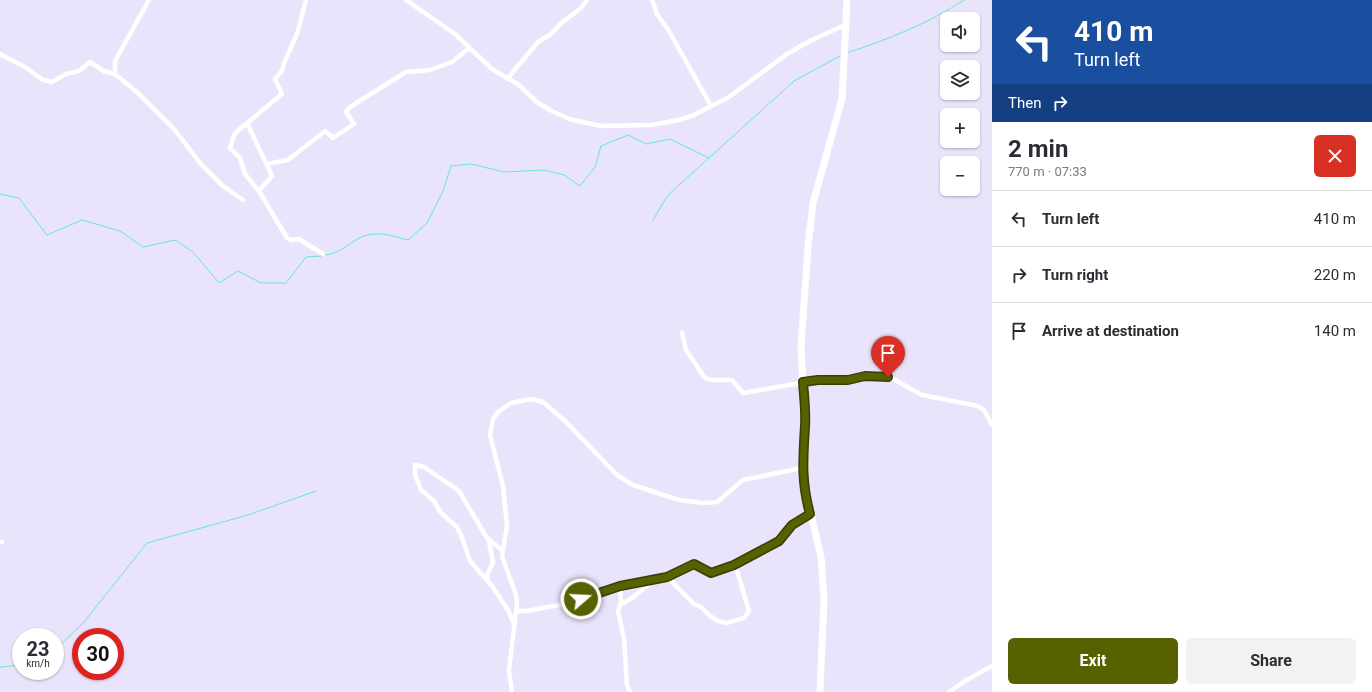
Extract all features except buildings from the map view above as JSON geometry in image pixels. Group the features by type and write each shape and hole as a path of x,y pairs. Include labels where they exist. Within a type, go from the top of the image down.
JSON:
{"street":[{"path":"115,74 115,62 149,0"},
{"path":"306,0 297,34 282,71 275,79 282,94 236,133 230,148 241,160 243,170 248,179 259,191 287,238 291,240 299,239 323,254"},
{"path":"406,0 455,34 492,69 519,85 538,103 569,119 601,126 667,123 694,115 730,97 787,54 810,41 845,25"},
{"path":"507,79 538,42 551,34 560,24 581,8 587,0"},
{"path":"652,0 657,14 669,31 711,106"},
{"path":"820,692 824,599 821,557 803,480 802,468 805,424 801,347 808,246 813,203 842,99 847,0"},
{"path":"267,164 288,160 325,131 333,138 337,136 354,124 346,112 350,107 406,72 430,70 452,62 469,48"},
{"path":"0,54 25,67 48,82 54,82 66,74 79,71 90,62 100,69 115,74 138,93 164,118 189,150 223,186 243,200"},
{"path":"247,123 272,177 259,191"},
{"path":"682,333 686,350 695,365 706,378 732,380 743,393 818,380 848,380 865,376 888,377 922,395 978,406 984,410 992,425"},
{"path":"512,692 509,670 515,628 516,595 504,564 502,550 507,526 505,506 502,480 491,444 491,423 498,412 519,400 537,400 548,405 617,475 633,486 679,500 703,503 717,502 743,480 802,468"},
{"path":"502,550 489,540 472,515 467,502 459,491 424,467 415,465 415,474 421,490 434,501 441,513 457,527 470,561 487,580 508,610 515,628"},
{"path":"516,611 527,611 565,604 620,586 667,577 694,564 711,573 735,564 779,541 792,525 810,514"},
{"path":"487,580 488,573 493,563 489,540"},
{"path":"667,577 694,604 701,607 710,616 723,622 731,622 744,618 749,611 748,603 735,564"},
{"path":"620,605 632,598 654,580"},
{"path":"620,586 620,605 618,611 624,639 627,685 630,692"},
{"path":"949,692 992,666"}],"waterway":[{"path":"847,53 922,24 964,0"},
{"path":"653,220 668,195 794,81 840,56"},
{"path":"325,255 341,250 359,238 375,234 408,240 427,223 443,191 451,166 471,164 504,172 544,170 564,175 580,186 595,167 601,146 628,135 646,144 670,139 709,158"},
{"path":"0,194 19,198 47,235 82,220 120,231 143,247 175,240 193,252 219,283 238,271 261,283 286,283 306,257 322,256"},
{"path":"64,641 84,622 147,543 248,515 316,491"},
{"path":"0,667 12,666"}],"route":[{"path":"581,599 620,586 667,577 694,564 711,573 734,565 782,539 792,525 810,514 803,480 802,454 805,424 803,382 818,380 848,380 865,376 888,377"}]}
